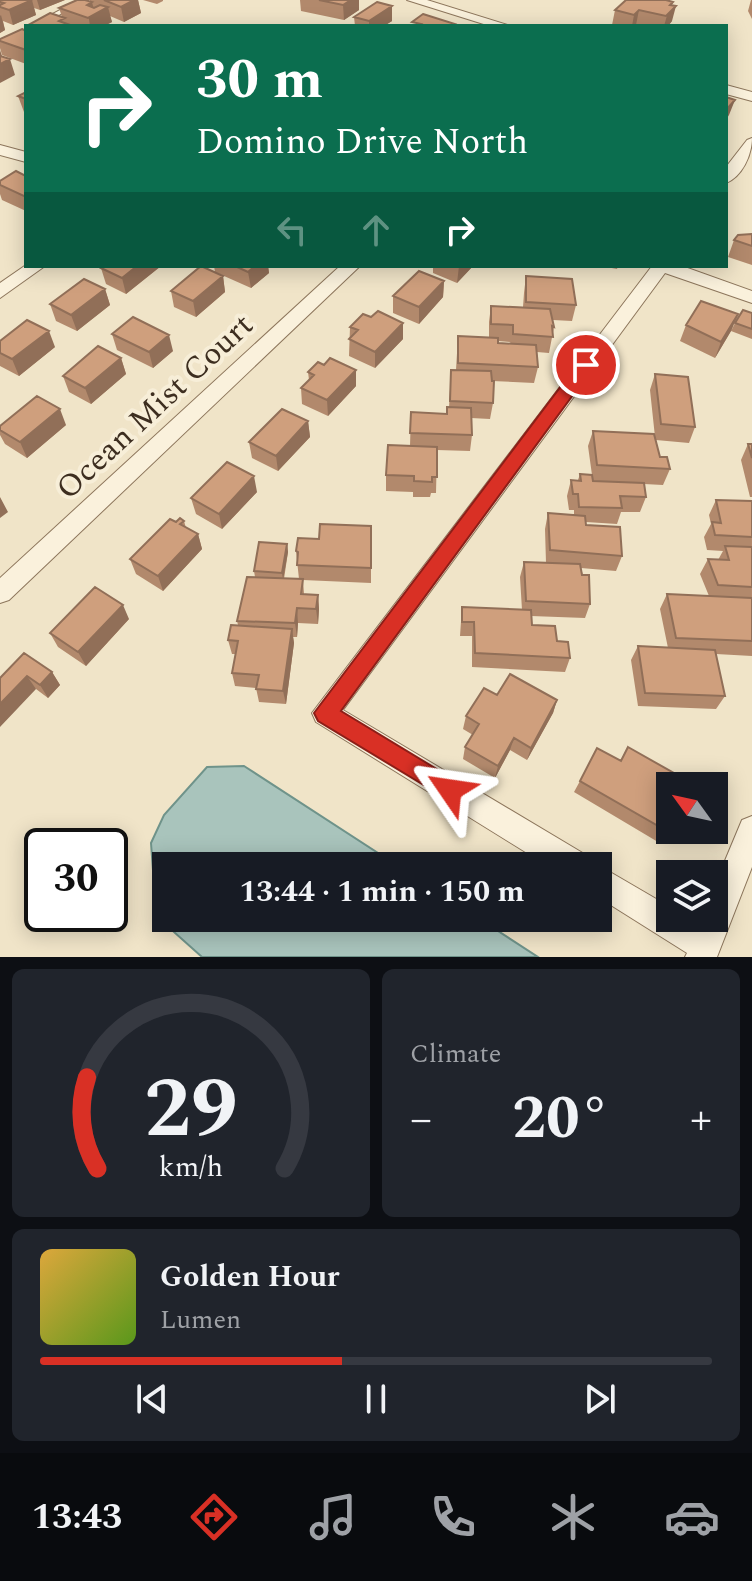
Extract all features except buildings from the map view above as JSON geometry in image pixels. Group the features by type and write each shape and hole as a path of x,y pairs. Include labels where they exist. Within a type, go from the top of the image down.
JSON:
{"street":[{"path":"413,0 497,24"},
{"path":"728,90 752,97"},
{"path":"728,175 752,143"},
{"path":"0,150 24,156"},
{"path":"0,292 33,268"},
{"name":"Ocean Mist Court","path":"0,593 349,268"},
{"path":"552,852 325,713 660,268"},
{"path":"668,268 752,297"},
{"path":"612,889 703,951 752,830"}],"lane":[{"path":"37,24 84,0"}],"water":[{"path":"244,766 376,852 152,852 152,857 151,843 164,815 207,767"},
{"path":"174,932 500,932 538,957 202,957"}],"route":[{"path":"450,790 325,713 586,365"}]}
